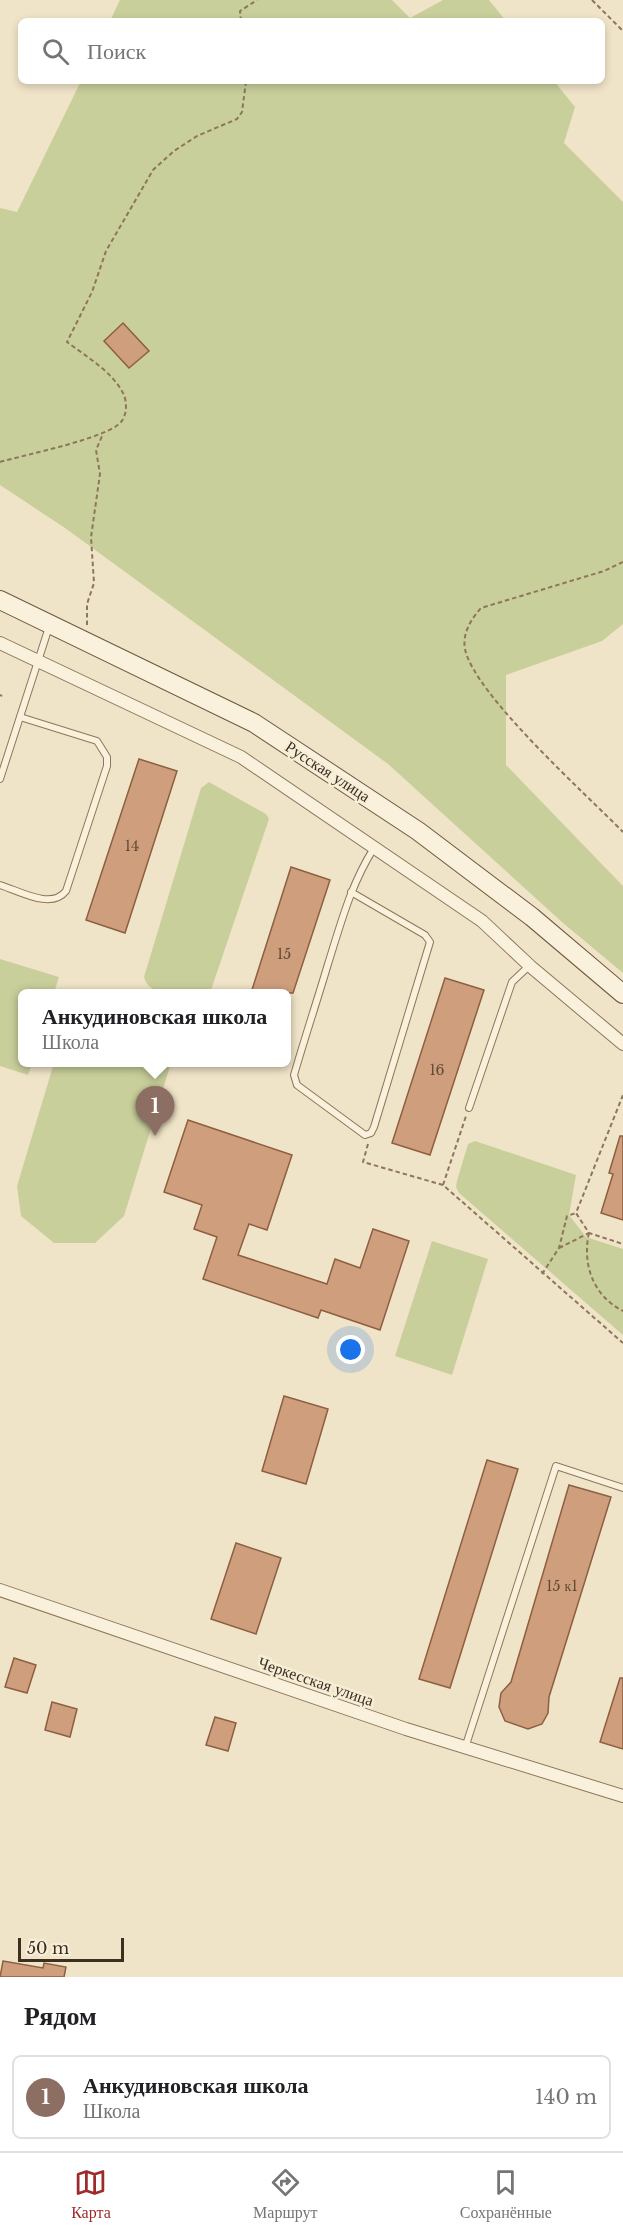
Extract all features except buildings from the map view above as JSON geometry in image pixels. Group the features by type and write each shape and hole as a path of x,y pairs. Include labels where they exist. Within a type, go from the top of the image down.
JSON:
{"street":[{"name":"Русская улица","path":"0,600 254,723 408,825 532,917 623,994"},
{"path":"0,643 241,757 482,921 530,966 623,1044"},
{"name":"Черкесская улица","path":"0,1590 465,1748 623,1796"}],"lane":[{"path":"0,779 50,624"},
{"path":"0,885 49,901 63,896 107,766 104,748 97,741 20,717"},
{"path":"351,891 425,935 430,942 370,1133 359,1133 297,1085 294,1074 351,891 375,848"},
{"path":"469,1108 512,982 530,966"},
{"path":"465,1748 556,1466 623,1488"}],"path":[{"path":"241,18 240,11 257,0"},
{"path":"592,0 623,31"},
{"path":"0,462 103,434 121,422 126,410 124,396 103,369 67,342 92,292 106,251 153,170 174,151 197,136 237,119 242,112 246,84"},
{"path":"88,641 87,604 94,583 91,537 100,474 96,450 103,434"},
{"path":"623,562 604,572 481,608 472,618 464,647 470,664 490,696 623,832"},
{"path":"576,1214 623,1095"},
{"path":"443,1185 469,1108"},
{"path":"370,1133 363,1162 443,1185 623,1343"},
{"path":"576,1214 589,1233 623,1244"},
{"path":"542,1274 559,1248 567,1216 576,1214"},
{"path":"559,1248 589,1233"},
{"path":"589,1233 585,1249 587,1268 596,1288 623,1311"}],"green space":[{"path":"120,0 392,0 410,18 111,18"},
{"path":"443,0 489,0 504,18 410,18"},
{"path":"80,84 556,84 575,107 564,143 623,202 623,624 602,641 506,675 506,765 623,886 623,973 563,923 388,764 65,528 0,485 0,208 17,212"},
{"path":"209,782 266,814 269,819 211,989 153,989 144,977 201,788"},
{"path":"0,959 59,977 55,989 18,989 18,1067 31,1067 28,1075 0,1066"},
{"path":"53,1067 170,1067 124,1216 95,1243 54,1243 21,1216 17,1186"},
{"path":"475,1141 576,1175 569,1215 586,1237 623,1249 623,1335 459,1193 456,1187 457,1181 468,1144"},
{"path":"432,1241 488,1259 452,1375 395,1356"}],"place":[{"name":"Анкудиновская школа","path":"155,1136"}]}
